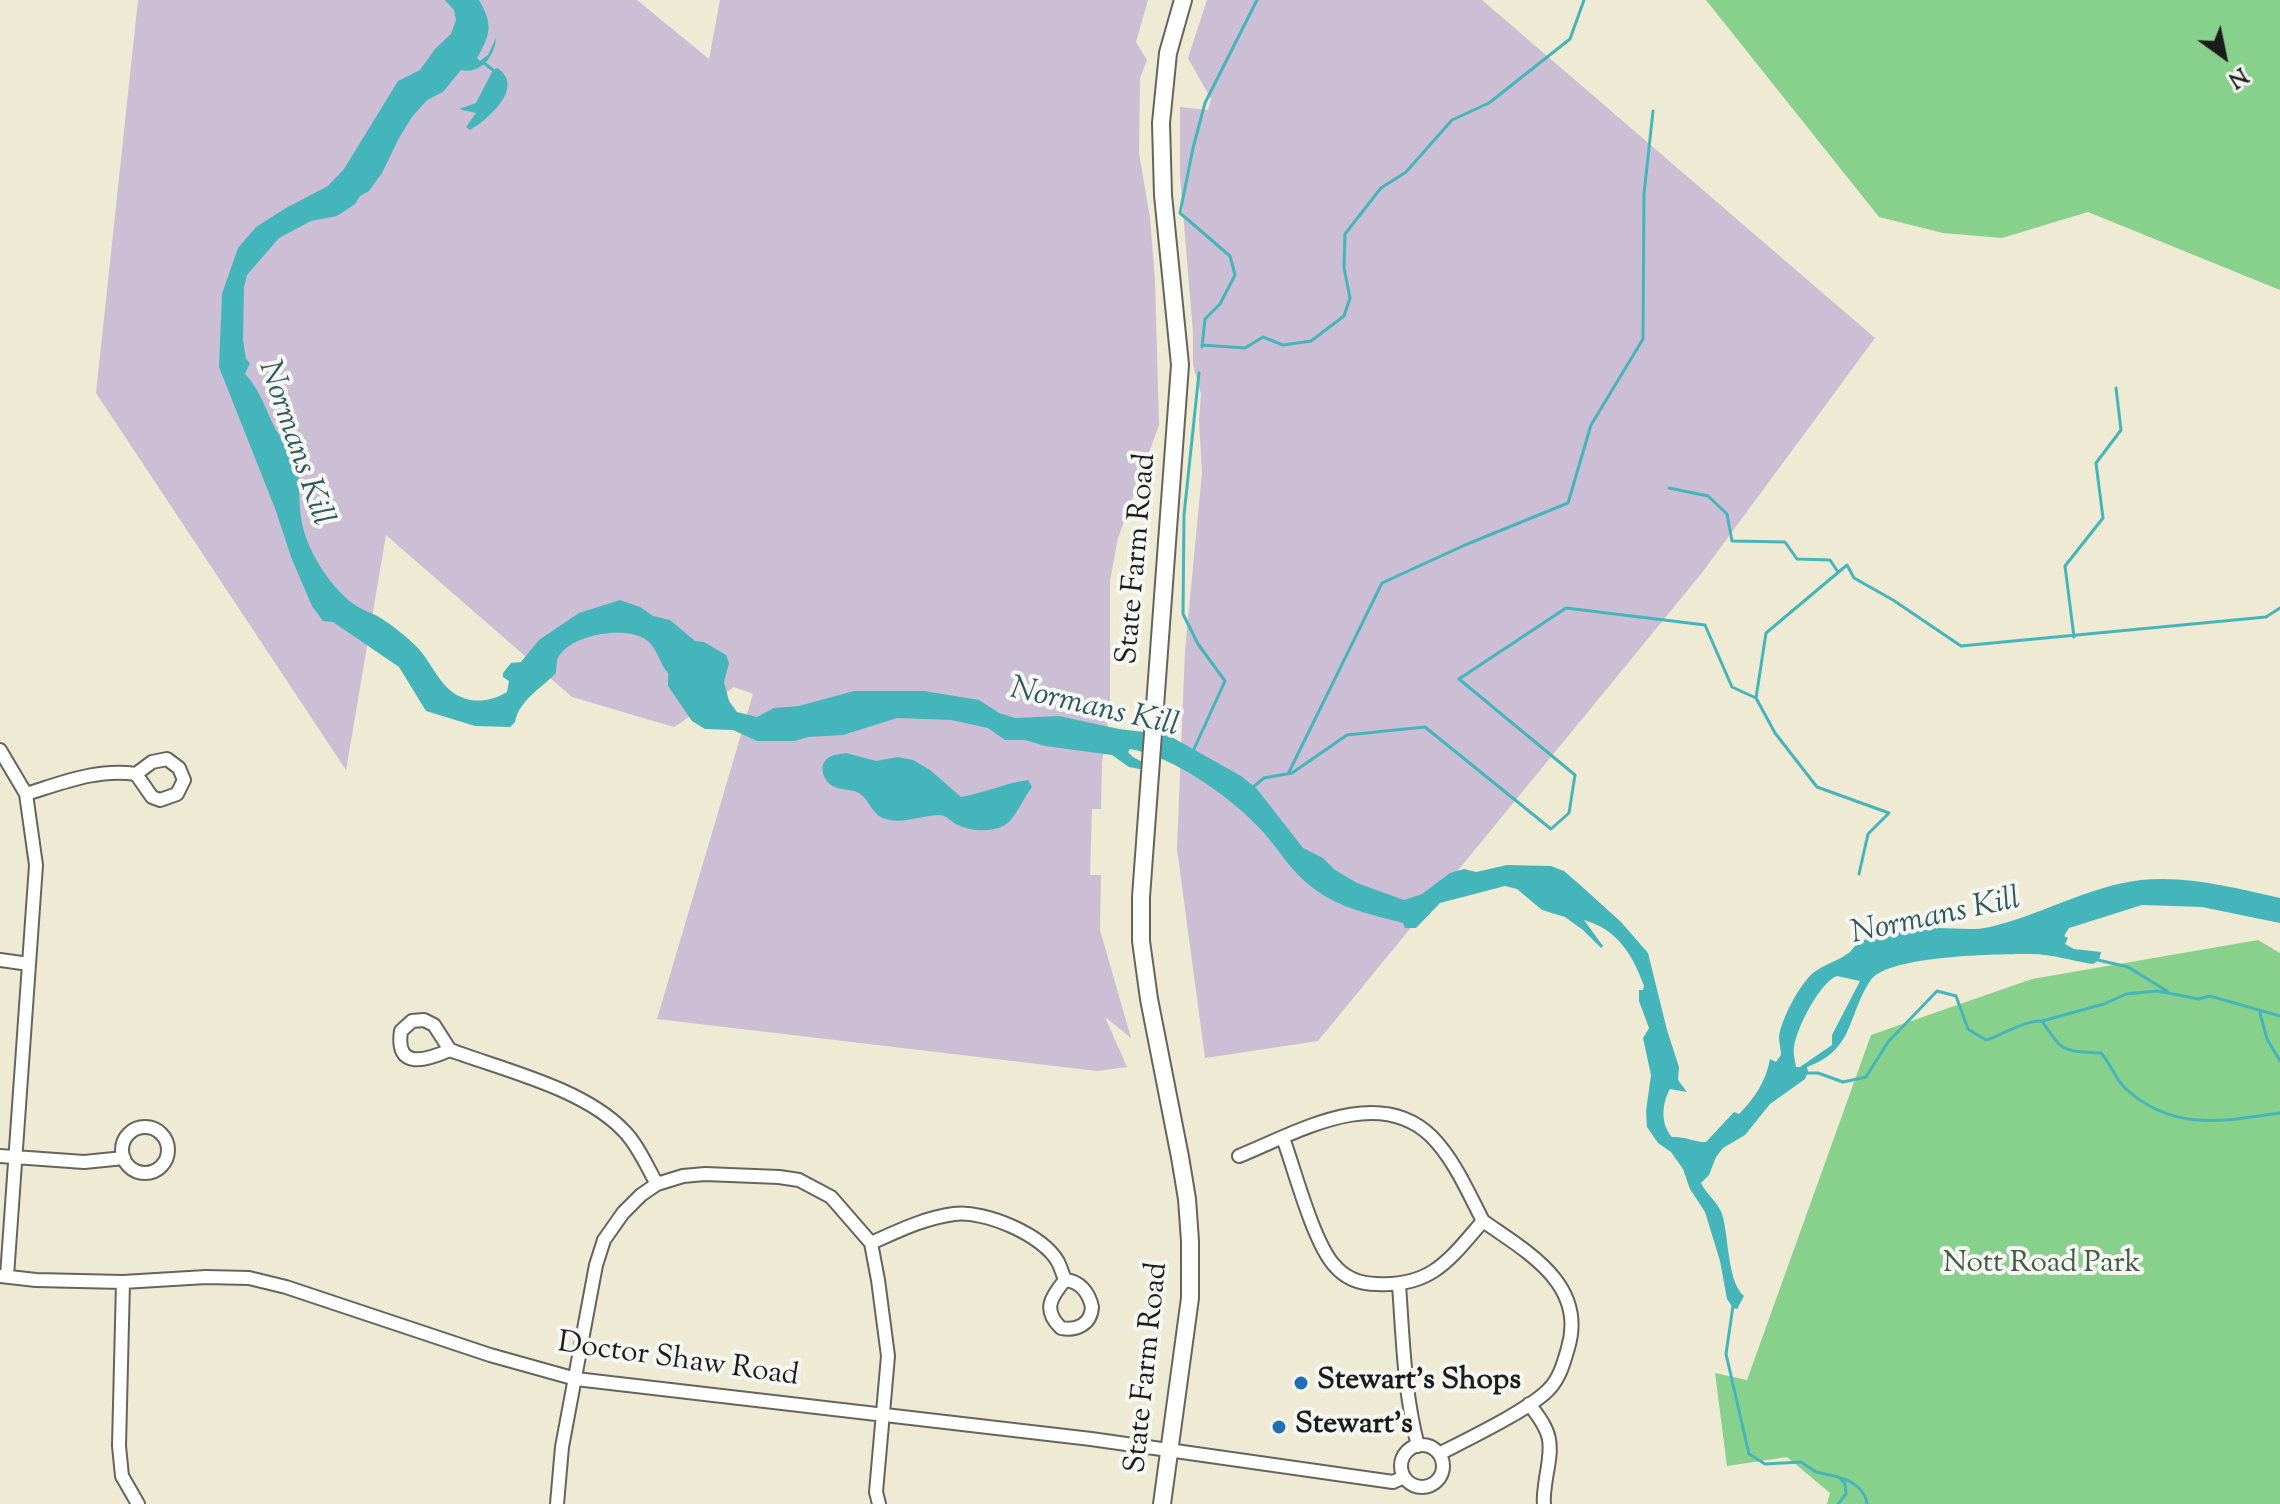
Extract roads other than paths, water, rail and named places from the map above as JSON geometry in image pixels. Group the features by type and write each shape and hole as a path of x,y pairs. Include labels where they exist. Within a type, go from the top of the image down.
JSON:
{"main road":[{"name":"State Farm Road","path":"1162,1504 1190,1298 1190,1241 1187,1199 1141,941 1141,869 1180,365 1163,195 1161,123 1168,53 1183,0"}],"street":[{"path":"0,750 26,794 36,865 16,1157 4,1276"},
{"path":"26,794 100,773 116,771 136,774"},
{"path":"0,960 29,964"},
{"path":"450,1050 574,1095 600,1109 627,1133 657,1184"},
{"path":"1239,1156 1352,1113 1384,1112 1413,1122 1431,1137 1452,1163 1483,1221 1540,1261 1560,1285 1570,1308 1571,1339 1562,1367 1550,1389 1439,1454"},
{"path":"1283,1138 1320,1242 1333,1264 1347,1278 1369,1284 1399,1285 1435,1272 1483,1221"},
{"path":"0,1156 84,1162 124,1158"},
{"path":"557,1504 562,1447 596,1265 604,1240 623,1213 657,1184 683,1176 705,1174 745,1174 799,1180 831,1197 871,1243 888,1356 876,1492 879,1504"},
{"path":"871,1243 921,1221 957,1213 990,1218 1013,1226 1044,1246 1058,1261 1065,1280"},
{"name":"Doctor Shaw Road","path":"4,1276 123,1282 249,1278 286,1287 490,1355 576,1379 1168,1450 1393,1482 1404,1477"},
{"path":"123,1282 119,1446 122,1476 138,1504"},
{"path":"1399,1285 1406,1383 1418,1446"},
{"path":"1529,1404 1551,1437 1552,1453 1544,1504"},
{"path":"1418,1446 1430,1447 1439,1454 1442,1474 1433,1484 1414,1486 1404,1477 1401,1464 1407,1452 1418,1446"}],"water":[{"path":"445,0 479,0 487,16 488,29 477,58 480,61 488,55 496,38 489,57 474,70 461,70 443,92 427,100 399,138 382,173 355,204 337,216 311,221 279,238 247,275 243,340 246,359 250,363 245,374 297,462 303,525 310,548 321,567 351,602 384,620 413,643 442,681 461,697 485,700 507,692 509,681 503,673 511,663 521,662 539,640 579,613 620,600 640,607 653,616 670,620 695,641 704,642 726,655 729,663 724,682 729,701 737,712 757,717 774,708 799,706 854,691 924,691 979,700 999,713 1015,718 1059,716 1119,729 1168,735 1241,776 1257,789 1303,848 1323,858 1335,870 1357,883 1404,900 1422,894 1450,873 1464,869 1476,872 1507,865 1551,866 1564,871 1579,884 1621,922 1648,953 1679,1067 1678,1080 1687,1092 1670,1089 1665,1101 1664,1120 1672,1137 1702,1142 1706,1142 1734,1112 1739,1114 1763,1082 1770,1059 1776,1062 1781,1055 1779,1037 1783,1022 1808,978 1863,941 1923,929 1990,927 2103,888 2158,879 2211,883 2280,898 2280,923 2202,907 2142,905 2069,928 2064,936 2068,938 2065,944 2074,949 2101,952 2099,960 2093,964 2039,954 1995,955 1920,961 1880,972 1870,981 1842,1042 1822,1060 1807,1067 1805,1079 1770,1104 1745,1135 1723,1148 1709,1175 1701,1183 1722,1214 1731,1269 1744,1296 1737,1309 1727,1299 1720,1261 1705,1212 1690,1189 1683,1169 1647,1127 1651,1075 1643,1038 1649,1028 1639,1001 1639,990 1643,990 1644,986 1629,954 1615,937 1596,924 1584,920 1603,946 1601,948 1565,917 1542,910 1517,889 1505,886 1440,903 1416,928 1405,928 1403,923 1345,906 1306,882 1252,820 1203,781 1165,760 1130,749 1128,752 1133,757 1160,773 1129,767 1112,755 1045,746 1025,740 1005,740 988,728 951,720 897,718 843,735 795,741 757,741 733,730 705,729 692,721 668,686 668,673 652,645 634,634 596,635 572,644 557,660 556,673 526,701 510,727 475,726 426,711 399,667 333,622 323,621 312,606 219,367 222,294 238,248 256,227 328,186 344,169 398,81 420,70 451,34 456,20 454,10","holes":["1837,976 1860,981 1832,1035 1832,1045 1796,1067 1796,1039 1816,996"]},
{"path":"497,68 505,75 508,84 506,93 494,111 470,130 466,127 476,113 459,109 476,103 493,70"},
{"path":"846,753 876,761 898,757 913,760 930,770 961,797 1028,780 1032,787 1011,819 992,830 967,828 940,815 909,820 886,819 879,816 859,793 835,787 825,778 822,770 825,761"}],"waterway":[{"path":"1202,347 1205,319 1220,304 1235,275 1230,256 1180,213 1205,103 1257,0"},
{"path":"1202,345 1245,348 1263,337 1283,345 1311,341 1344,316 1350,298 1344,268 1345,234 1381,188 1406,172 1452,120 1489,103 1570,39 1584,0"},
{"path":"484,63 493,70"},
{"path":"1289,772 1382,583 1568,503 1591,425 1643,339 1644,194 1653,111"},
{"path":"1194,749 1225,681 1198,644 1183,614 1184,515 1199,373"},
{"path":"2074,637 2065,566 2103,518 2096,463 2121,430 2116,388"},
{"path":"1669,488 1708,496 1727,514 1732,541 1785,542 1797,559 1830,560 1838,572"},
{"path":"1756,698 1766,633 1847,565 1854,578 1961,646 2266,617 2280,608"},
{"path":"1252,788 1264,778 1292,773 1347,735 1425,727 1551,829 1569,813 1575,775 1459,679 1566,608 1705,625 1732,687 1756,698 1775,733 1817,787 1889,813 1868,834 1859,874"},
{"path":"2098,960 2128,967 2167,991"},
{"path":"1807,1073 1818,1073 1843,1082 1866,1077 1888,1042 1937,991 1956,996 1968,1029 1986,1040 2021,1025 2042,1021 2065,1048 2101,1053 2126,1089 2162,1112 2200,1120 2239,1119 2280,1113"},
{"path":"2042,1021 2104,1004 2126,994 2157,991 2199,999 2210,996 2280,1016"},
{"path":"2260,1013 2267,1039 2280,1061"},
{"path":"1733,1306 1726,1354 1749,1454 1765,1464 1801,1462 1816,1472 1839,1477 1845,1484 1846,1494 1838,1504"},
{"path":"1840,1478 1858,1487 1867,1504"}],"place":[{"name":"Stewart's Shops","path":"1301,1383"},
{"name":"Stewart's","path":"1279,1427"}],"water label":[{"name":"Normans Kill","path":"293,444"},
{"name":"Normans Kill","path":"1094,710"},
{"name":"Normans Kill","path":"1936,919"}],"park label":[{"name":"Nott Road Park","path":"2042,1266"}]}
